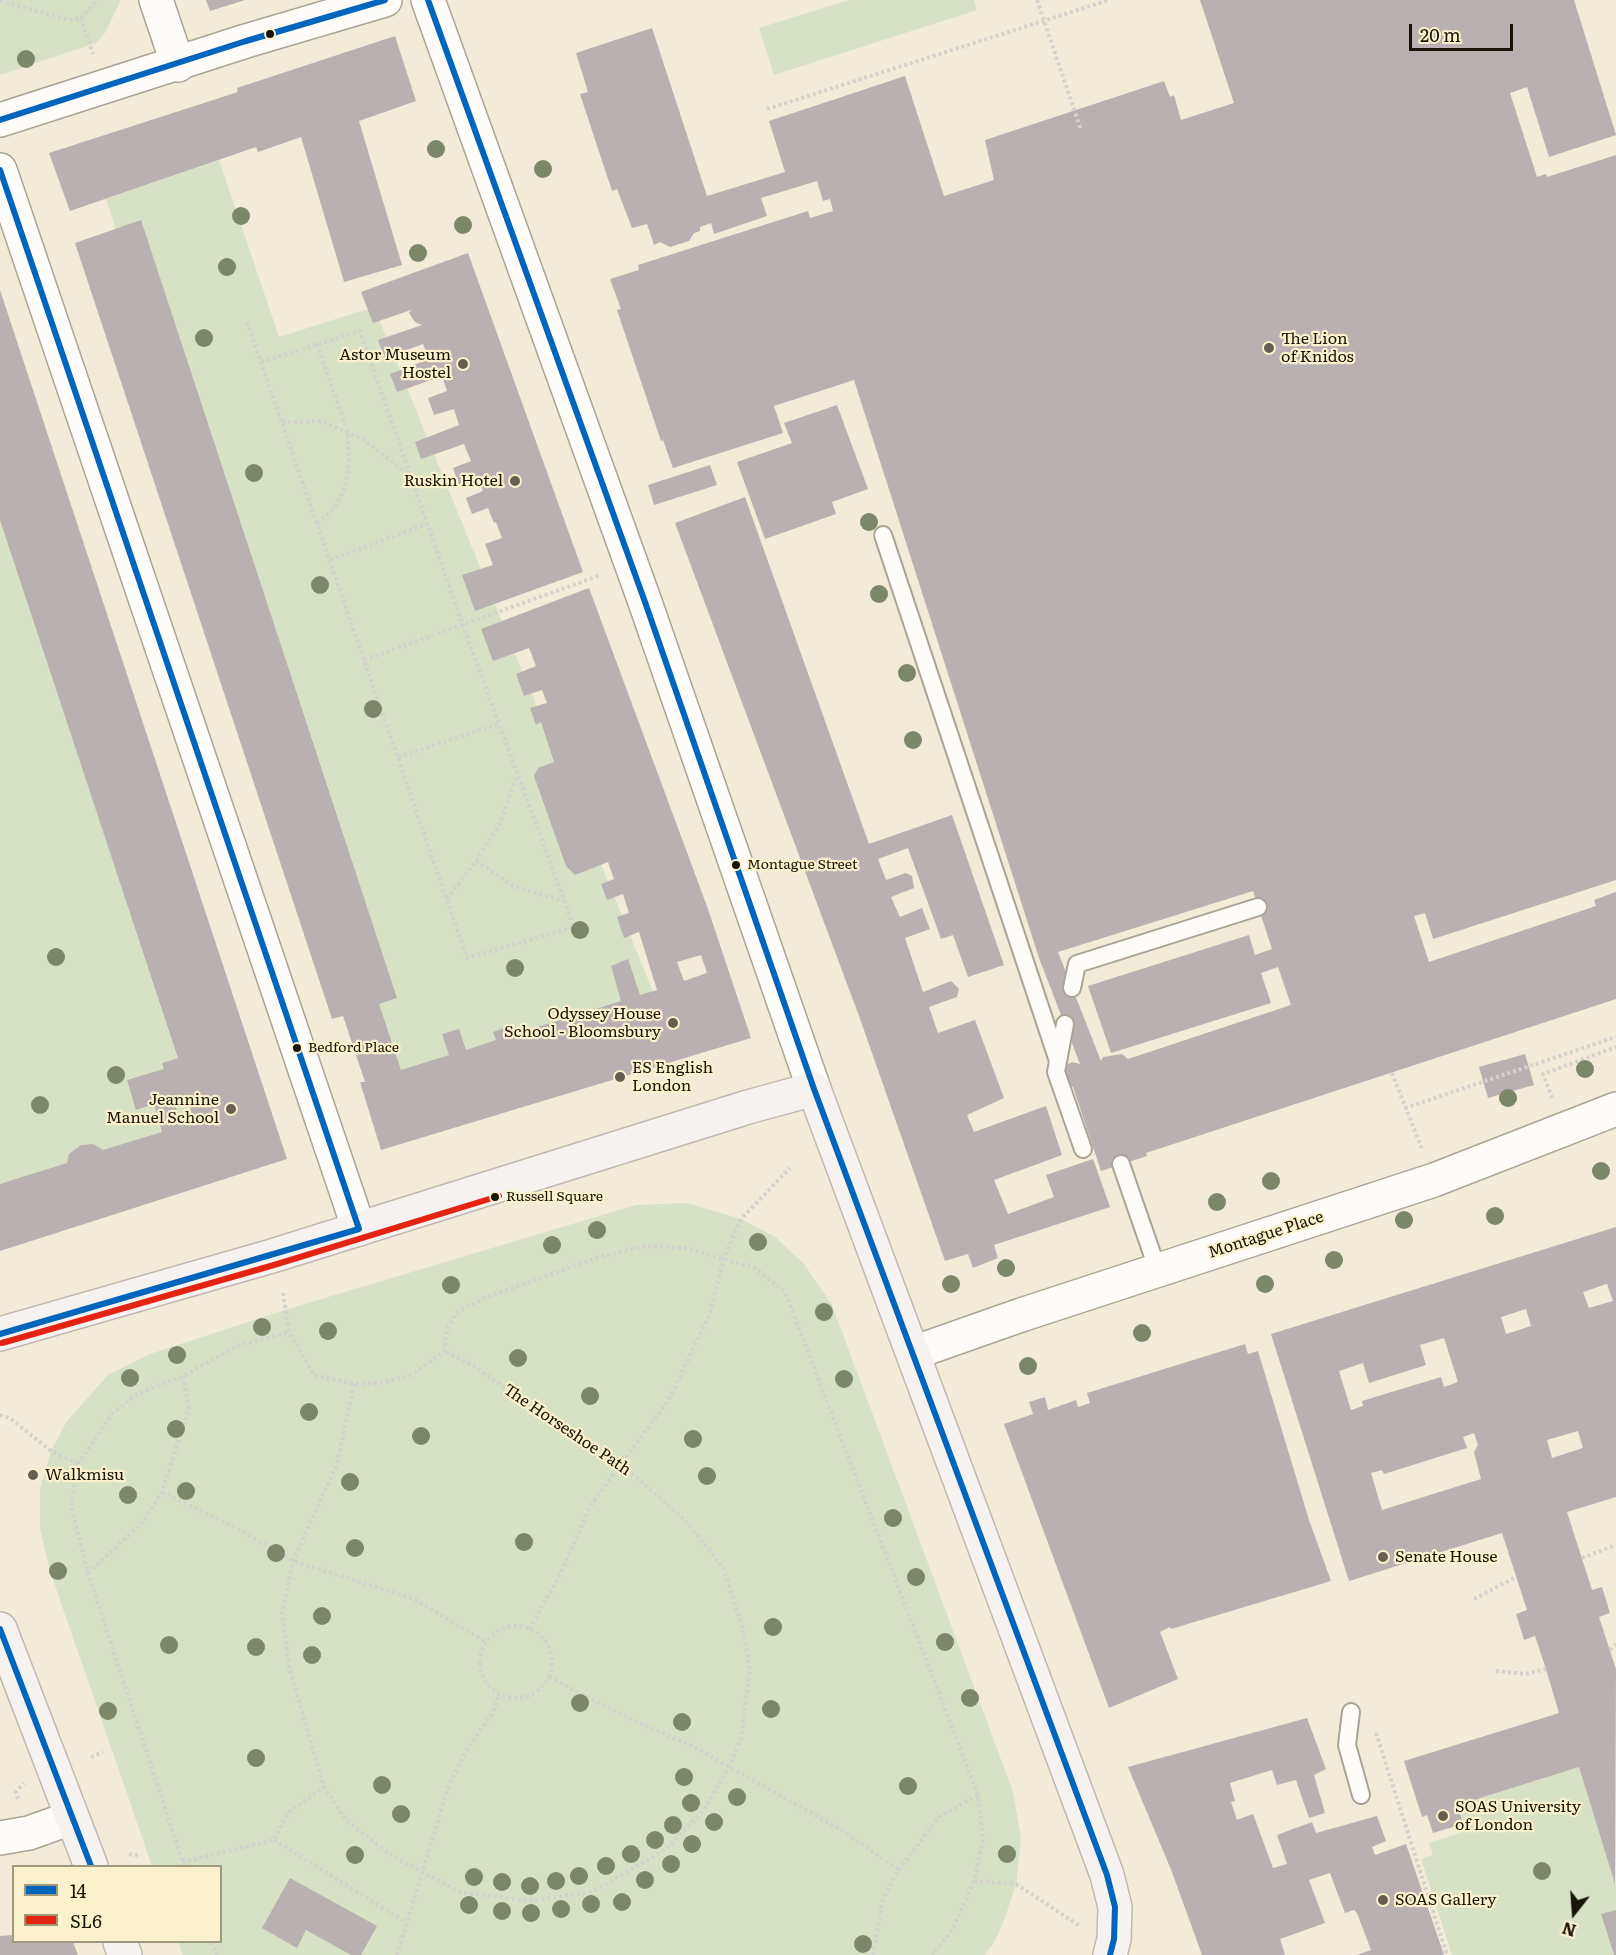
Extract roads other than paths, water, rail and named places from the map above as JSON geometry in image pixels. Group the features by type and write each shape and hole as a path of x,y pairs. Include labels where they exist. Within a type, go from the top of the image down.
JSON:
{"main road":[{"path":"0,1334 359,1229 748,1107 814,1089 1107,1875 1115,1907 1114,1939 1110,1955"},
{"path":"0,1629 91,1865"}],"street":[{"path":"156,0 178,65"},
{"path":"0,120 178,65 246,41 385,0"},
{"path":"428,0 738,865 814,1089"},
{"path":"0,170 359,1229"},
{"name":"Montague Place","path":"913,1353 1434,1180 1616,1109"},
{"path":"0,1838 29,1833 71,1818"}],"lane":[{"path":"883,535 1058,1061"},
{"path":"1072,988 1077,964 1258,908"},
{"path":"1065,1024 1056,1072 1083,1149"},
{"path":"1121,1164 1158,1271"},
{"path":"1351,1712 1347,1745 1361,1795"}],"place":[{"name":"The Lion of Knidos","path":"1269,348"},
{"name":"Astor Museum Hostel","path":"463,364"},
{"name":"Ruskin Hotel","path":"515,481"},
{"name":"Montague Street","path":"736,865"},
{"name":"Odyssey House School - Bloomsbury","path":"673,1023"},
{"name":"Bedford Place","path":"297,1048"},
{"name":"ES English London","path":"620,1077"},
{"name":"Jeannine Manuel School","path":"231,1109"},
{"name":"Russell Square","path":"495,1197"},
{"name":"Walkmisu","path":"33,1475"},
{"name":"Senate House","path":"1383,1557"},
{"name":"SOAS University of London","path":"1443,1816"},
{"name":"SOAS Gallery","path":"1383,1900"}]}
